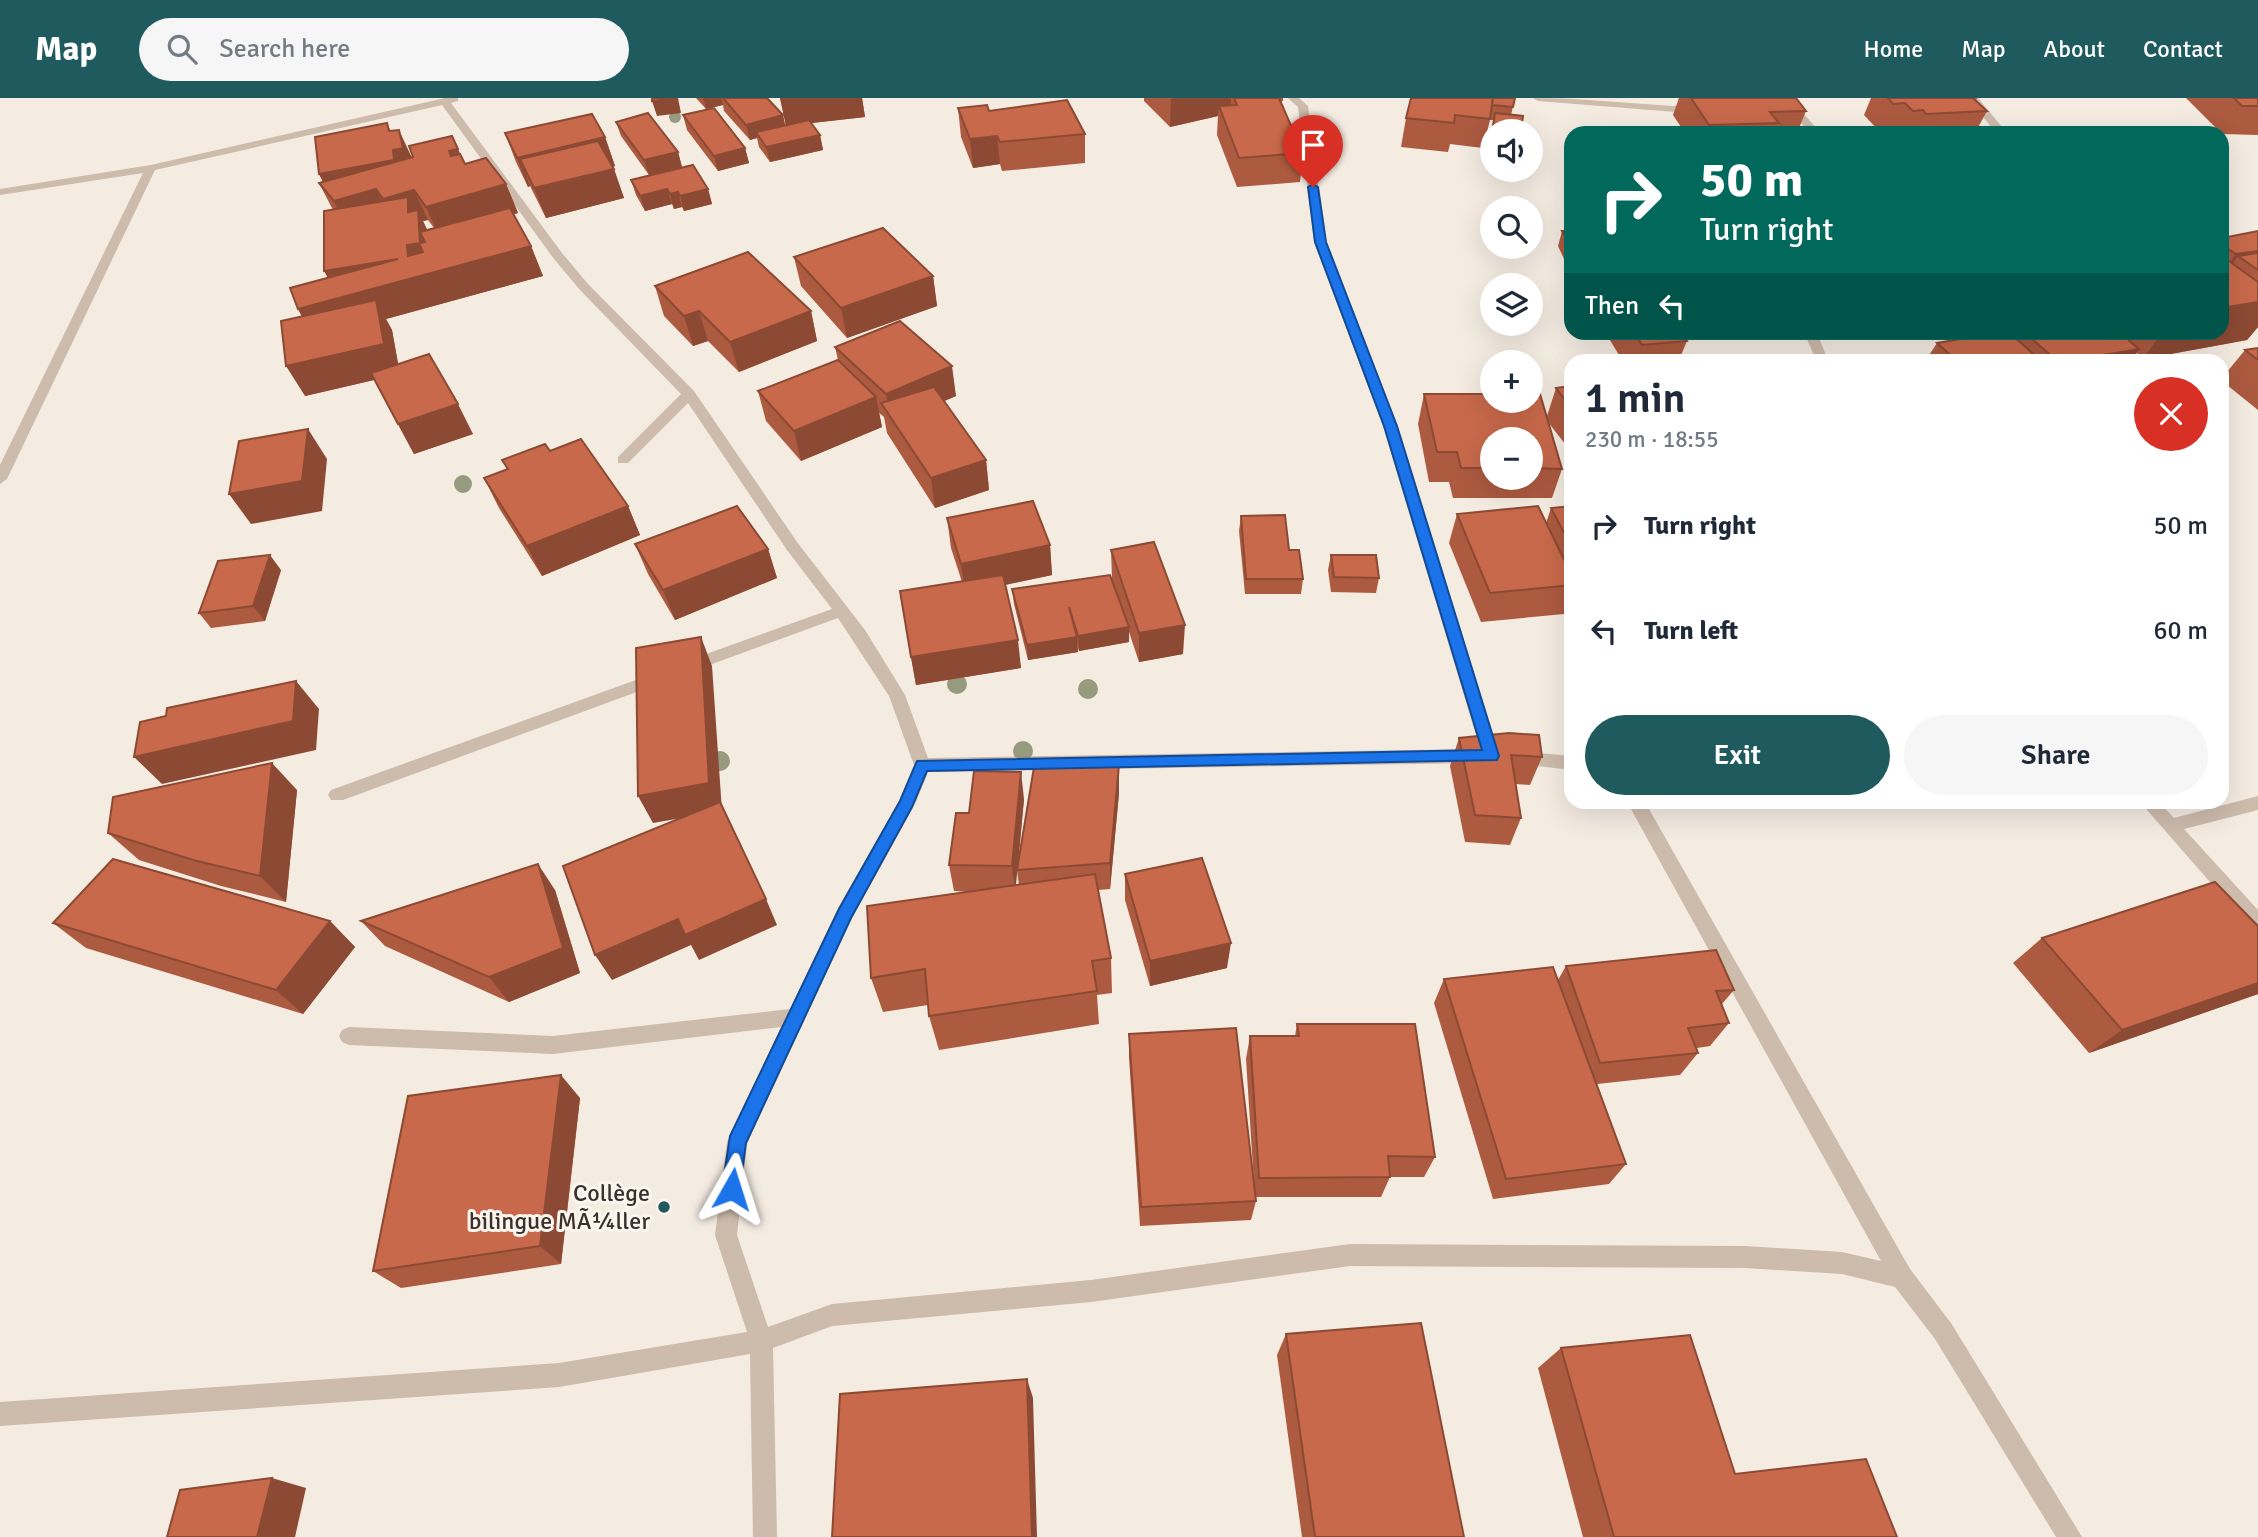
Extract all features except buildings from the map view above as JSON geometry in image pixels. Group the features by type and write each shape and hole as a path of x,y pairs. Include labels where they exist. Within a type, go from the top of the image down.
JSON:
{"street":[{"path":"1293,98 1303,106 1321,242 1391,426 1491,756"},
{"path":"1538,98 1676,108 1715,105"},
{"path":"1783,98 1809,126"},
{"path":"1973,98 1996,126"},
{"path":"0,192 151,168 451,99 524,213 566,266 689,394 792,546 842,611 897,695 922,765 907,802 845,914 737,1142 726,1235 761,1341 765,1537"},
{"path":"0,480 151,168"},
{"path":"623,460 689,394"},
{"path":"337,794 842,611"},
{"path":"922,765 1491,756 1564,762"},
{"path":"2170,826 2258,803"},
{"path":"1640,809 1902,1278 1943,1331 2070,1537"},
{"path":"2155,809 2258,923"},
{"path":"349,1036 553,1045 795,1017"},
{"path":"0,1414 559,1375 761,1341 832,1315 1091,1291 1350,1255 1745,1257 1842,1263 1902,1278"}],"place":[{"name":"Collège bilingue MÃ¼ller","path":"664,1207"}],"route":[{"path":"732,1189 737,1142 845,914 907,802 922,765 1491,756 1391,426 1321,242 1313,187"}]}
